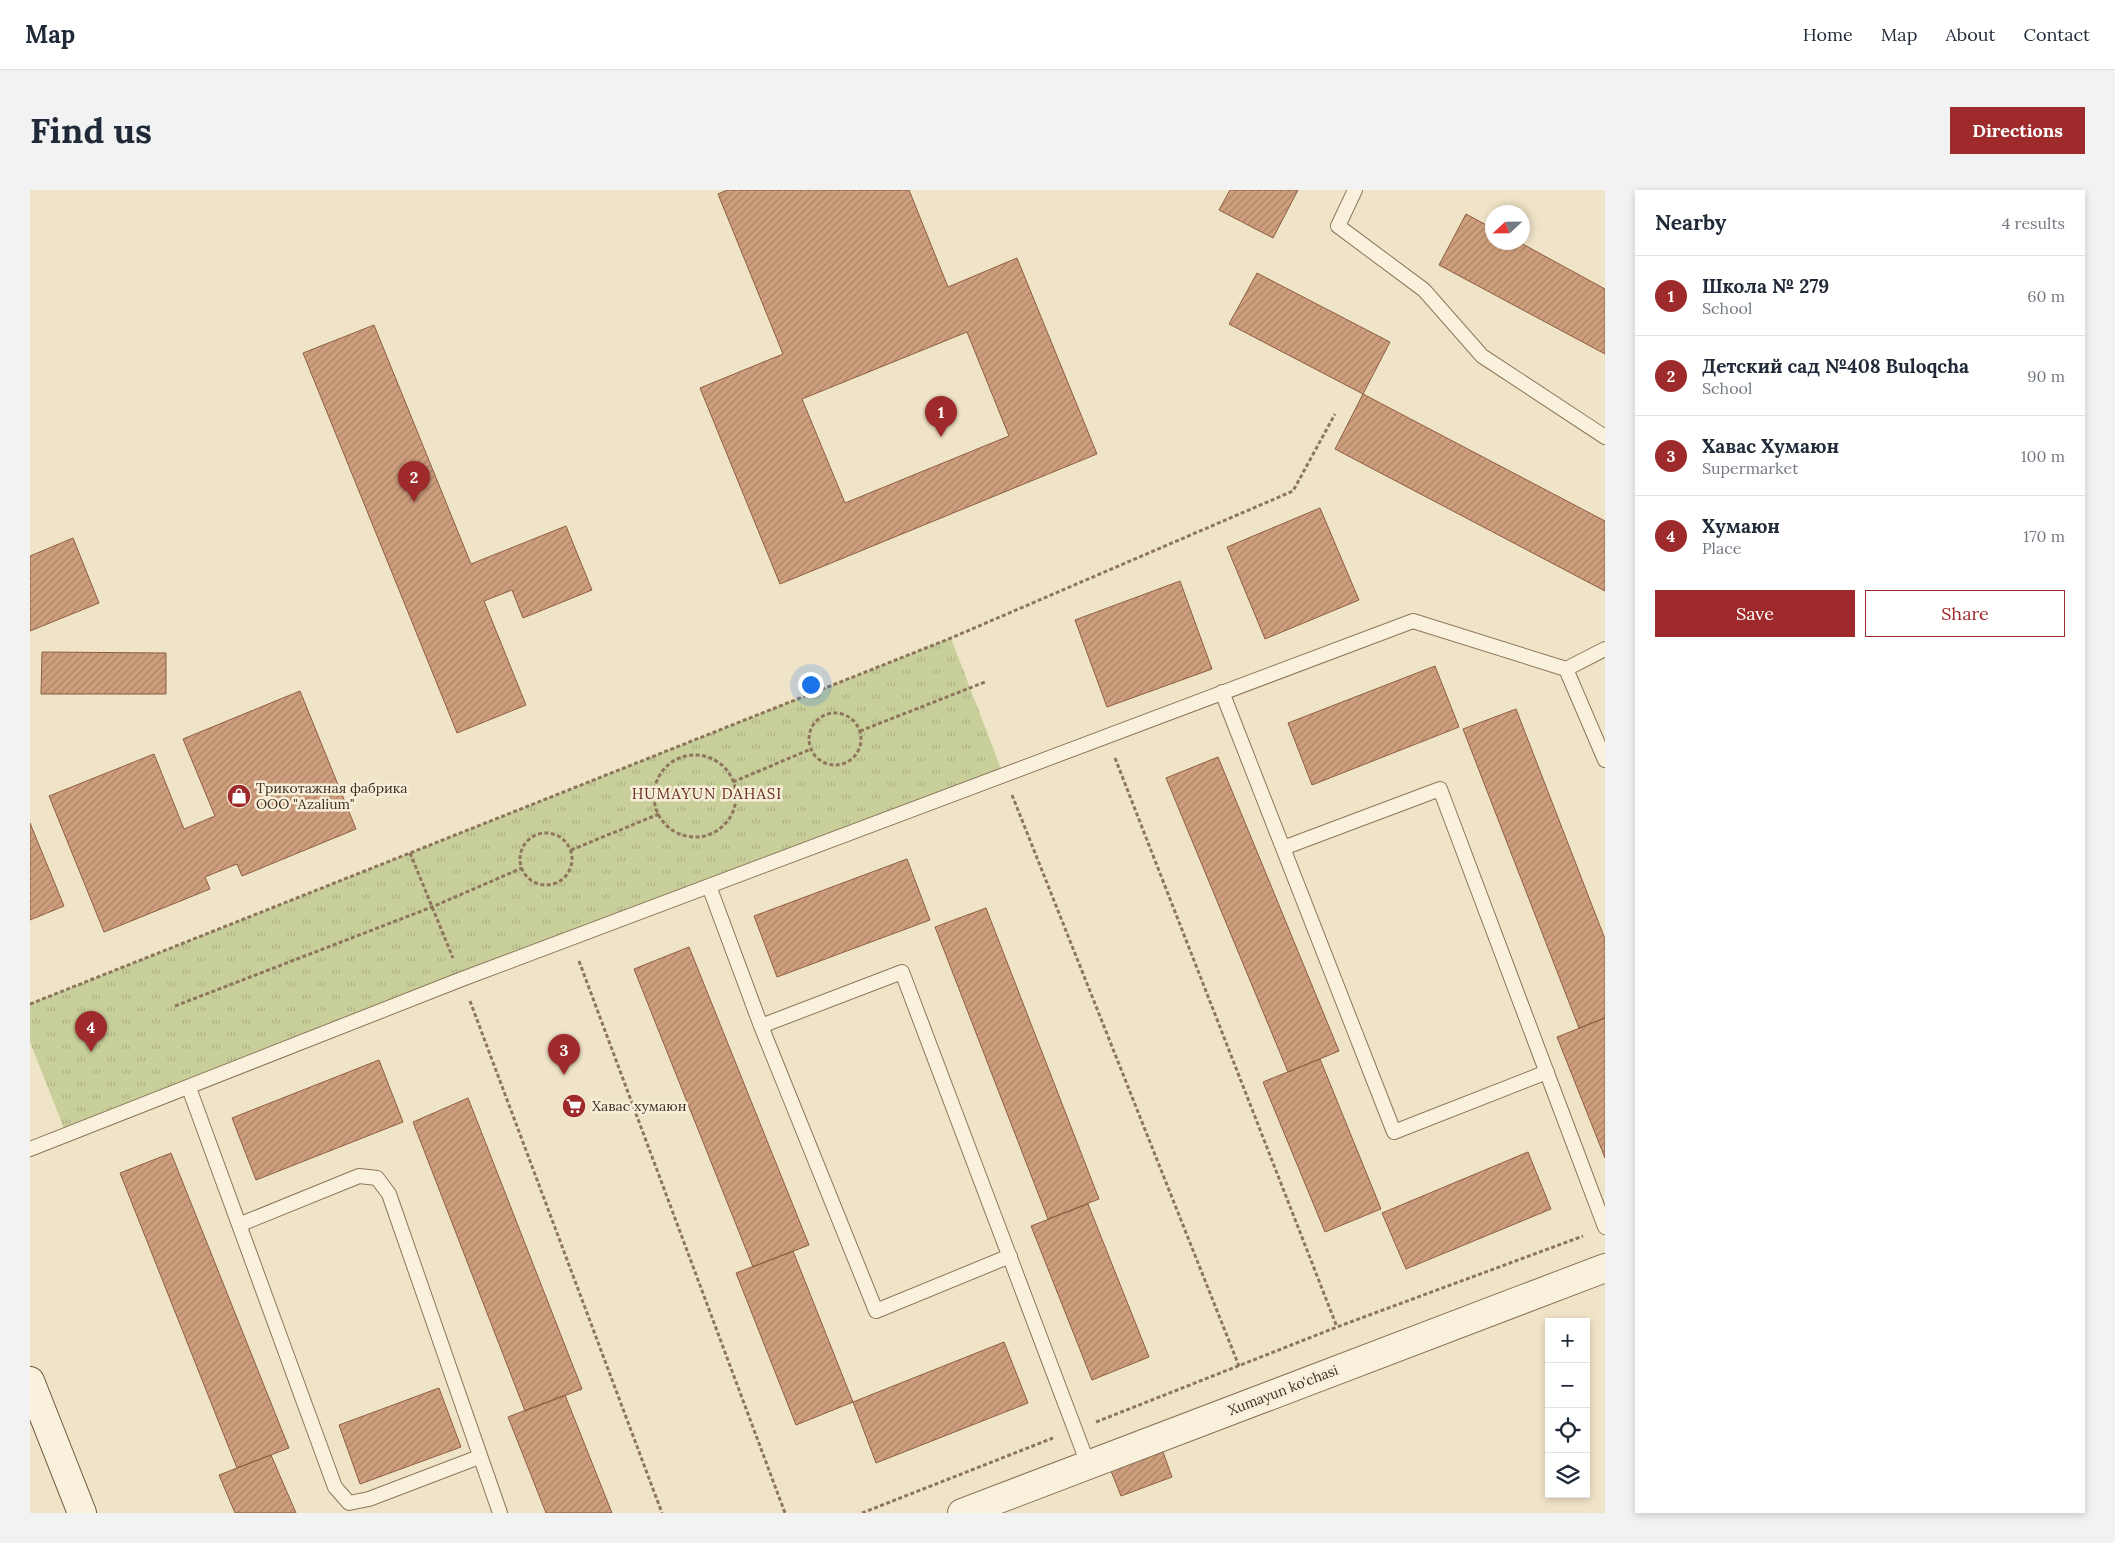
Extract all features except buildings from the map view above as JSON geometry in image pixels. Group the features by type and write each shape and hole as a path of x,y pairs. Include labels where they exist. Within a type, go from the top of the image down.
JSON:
{"street":[{"name":"Xumayun ko'chasi","path":"962,1513 1605,1268"},
{"path":"30,1381 82,1513"}],"lane":[{"path":"1355,190 1338,226 1424,290 1482,356 1605,437"},
{"path":"30,1149 462,979 1412,621 1566,669 1605,649"},
{"path":"1566,669 1605,760"},
{"path":"1222,692 1394,1132 1547,1072"},
{"path":"1283,848 1440,789 1605,1227"},
{"path":"709,886 762,1026 876,1311 1010,1256"},
{"path":"762,1026 902,972 1088,1464"},
{"path":"189,1088 241,1224 335,1487 349,1503 369,1500 479,1457"},
{"path":"241,1224 359,1176 377,1178 389,1194 500,1513"}],"path":[{"path":"30,1004 951,638 1293,491 1335,414"},
{"path":"860,730 986,682"},
{"path":"838,712 851,718 860,730 861,745 852,759 840,765 826,764 813,754 811,749 808,740 812,725 826,714 838,712"},
{"path":"1107,736 1337,1327"},
{"path":"733,782 811,749"},
{"path":"695,755 710,758 724,767 733,782 736,796 733,812 727,822 716,831 703,836 688,837 675,832 664,823 659,814 654,795 657,780 666,767 680,757 695,755"},
{"path":"1003,774 1239,1366"},
{"path":"571,850 659,814"},
{"path":"548,832 561,837 571,850 572,865 563,879 551,885 537,884 524,874 519,860 523,845 536,834 548,832"},
{"path":"410,852 462,979 662,1513"},
{"path":"175,1006 432,907 522,868"},
{"path":"571,939 785,1513"},
{"path":"862,1513 1337,1327 1586,1235"}],"green space":[{"path":"951,638 1003,774 67,1136 30,1042 30,1004"}],"place":[{"name":"Школа № 279","path":"941,437"},
{"name":"Детский сад №408 Buloqcha","path":"414,502"},
{"name":"Трикотажная фабрика ООО \"Azalium\"","path":"239,796"},
{"name":"Хумаюн","path":"91,1052"},
{"name":"Хавас Хумаюн","path":"564,1075"},
{"name":"Хавас хумаюн","path":"574,1106"}],"district":[{"name":"HUMAYUN DAHASI","path":"707,793"}]}
